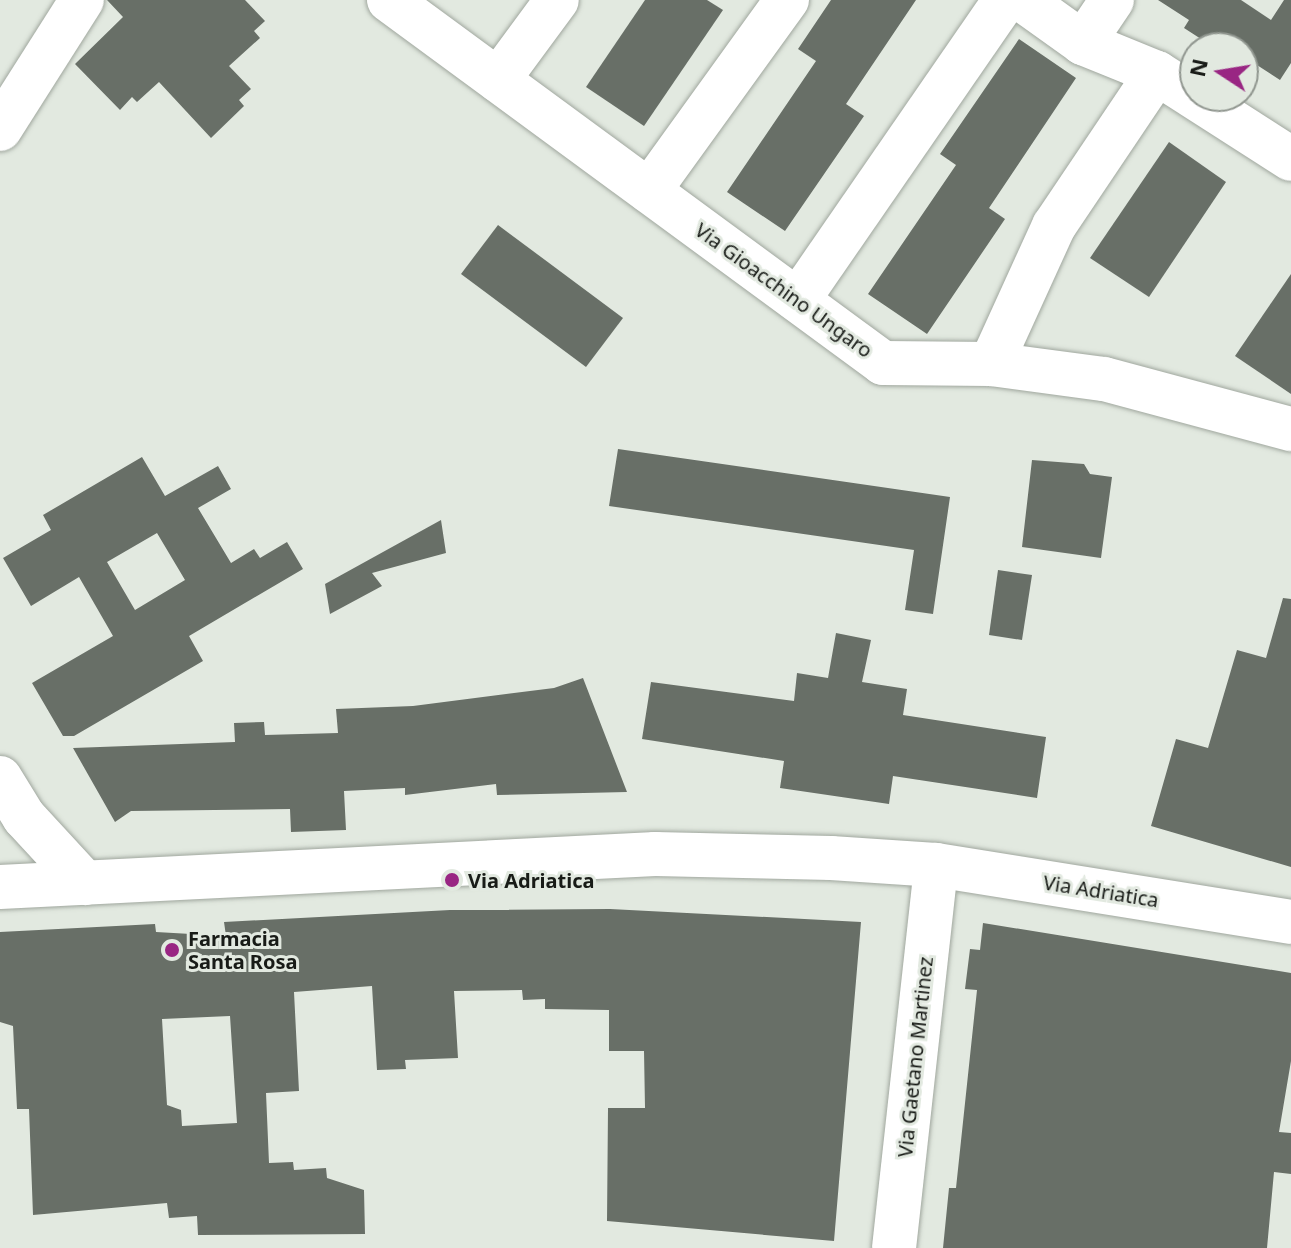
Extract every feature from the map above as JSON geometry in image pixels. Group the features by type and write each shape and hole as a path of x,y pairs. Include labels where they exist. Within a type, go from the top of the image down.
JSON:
{"street":[{"path":"0,129 82,0"},
{"name":"Via Gioacchino Ungaro","path":"389,0 883,363 991,364 1104,379 1291,429"},
{"path":"498,80 557,0"},
{"path":"649,191 787,0"},
{"path":"798,300 1005,0"},
{"path":"1023,0 1083,43 1157,73 1291,159"},
{"path":"1083,43 1112,0"},
{"path":"991,364 1054,226 1157,73"},
{"path":"0,778 24,817 85,883"},
{"name":"Via Adriatica","path":"0,887 655,854 936,865 1291,922"},
{"name":"Via Gaetano Martinez","path":"894,1248 936,865"}],"building":[{"path":"107,0 245,0 265,21 254,31 260,38 229,66 251,89 239,100 244,106 211,138 159,82 137,102 132,97 120,110 75,64 123,17"},
{"path":"645,0 707,0 723,10 644,126 586,87"},
{"path":"831,0 916,0 846,104 864,116 785,231 727,192 816,61 798,49"},
{"path":"1158,0 1241,0 1271,20 1284,0 1291,0 1291,63 1280,80 1259,66 1259,32 1190,32 1184,28 1189,20"},
{"path":"1019,39 1076,78 989,208 1005,219 927,334 868,294 956,165 940,154"},
{"path":"1169,142 1226,182 1149,297 1090,258"},
{"path":"498,225 623,318 586,367 461,274"},
{"path":"1291,274 1291,394 1235,356"},
{"path":"618,449 950,497 933,614 905,610 914,550 609,506"},
{"path":"142,457 165,496 218,466 231,489 198,508 231,563 254,549 260,558 287,542 303,569 189,636 203,661 74,736 63,736 32,683 113,636 79,577 31,606 3,558 51,530 43,515","holes":["157,533 185,580 135,610 107,562"]},
{"path":"1032,460 1084,464 1090,474 1112,477 1101,558 1022,547"},
{"path":"441,520 446,553 372,573 382,586 330,614 325,584"},
{"path":"998,570 1032,575 1022,640 989,635"},
{"path":"1283,598 1291,599 1291,867 1151,826 1176,739 1208,748 1237,650 1266,658"},
{"path":"836,633 871,640 862,682 907,689 903,715 1046,737 1037,798 893,776 889,804 780,788 784,761 642,739 651,682 794,701 797,673 828,678"},
{"path":"583,678 627,792 497,795 496,784 405,795 405,788 344,791 346,830 291,832 290,809 131,811 115,822 73,748 235,742 234,723 264,722 265,735 338,733 336,709 413,706 554,688"},
{"path":"610,909 861,922 834,1241 607,1221 608,1108 645,1108 644,1051 609,1051 609,1010 545,1009 545,999 523,1000 522,990 454,991 458,1058 405,1060 406,1069 377,1070 372,986 294,992 299,1091 266,1093 269,1163 293,1162 294,1170 326,1168 327,1178 364,1190 365,1234 198,1235 197,1216 169,1218 167,1203 33,1215 29,1109 17,1109 13,1026 0,1022 0,932 155,924 156,932 226,936 224,922 450,910","holes":["230,1016 237,1123 182,1126 181,1110 167,1105 162,1019"]},
{"path":"983,923 1291,973 1291,1061 1279,1132 1291,1133 1291,1174 1274,1172 1267,1248 943,1248 949,1188 956,1188 977,990 965,989 970,949 980,950"}],"place":[{"name":"Via Adriatica","path":"452,880"},
{"name":"Farmacia Santa Rosa","path":"172,950"}]}
